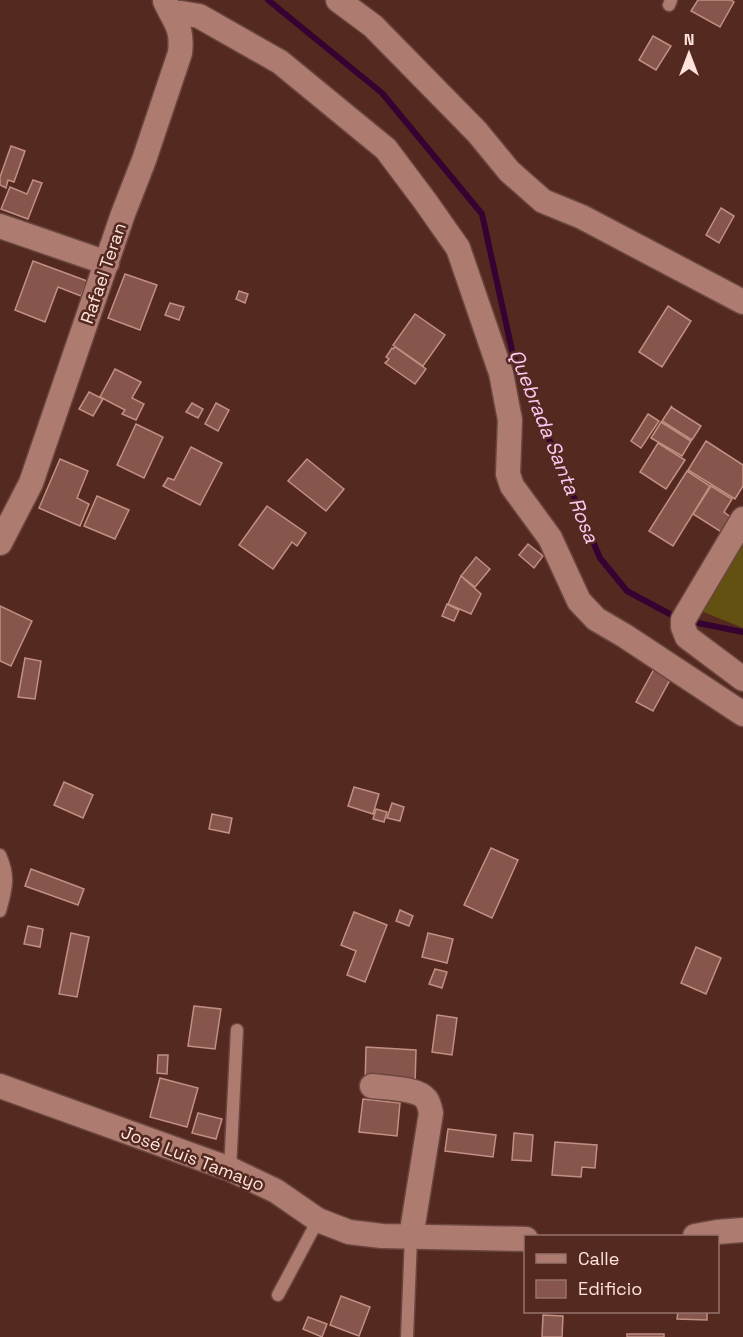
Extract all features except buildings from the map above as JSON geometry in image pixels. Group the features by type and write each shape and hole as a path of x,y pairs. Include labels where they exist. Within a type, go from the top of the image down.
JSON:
{"street":[{"path":"338,0 373,26 477,132 509,171 543,201 582,217 743,302"},
{"path":"168,7 182,13 199,16 280,62 386,149 458,248 501,373 510,420 508,474 512,486 550,538 579,601 596,619 743,714"},
{"name":"Rafael Teran","path":"0,543 31,483 180,53 182,39 179,25 168,7"},
{"path":"0,226 107,262"},
{"path":"743,519 683,620 683,627 687,637 743,679"},
{"name":"José Luis Tamayo","path":"0,1086 230,1169 276,1191 318,1220 349,1232 382,1236 524,1239"},
{"path":"372,1086 417,1092 425,1097 429,1105 431,1113 411,1237"},
{"path":"700,1235 743,1230"}],"lane":[{"path":"0,855 4,864 7,885 0,911"},
{"path":"230,1169 237,1030"},
{"path":"278,1295 318,1220"},
{"path":"407,1337 411,1237"}],"shaded area":[{"path":"743,539 743,628 701,611"}],"waterway":[{"name":"Quebrada Santa Rosa","path":"268,0 382,93 482,214 513,355 600,558 627,591 679,619"},
{"name":"Quebrada Santa Rosa","path":"688,621 743,632"}]}
